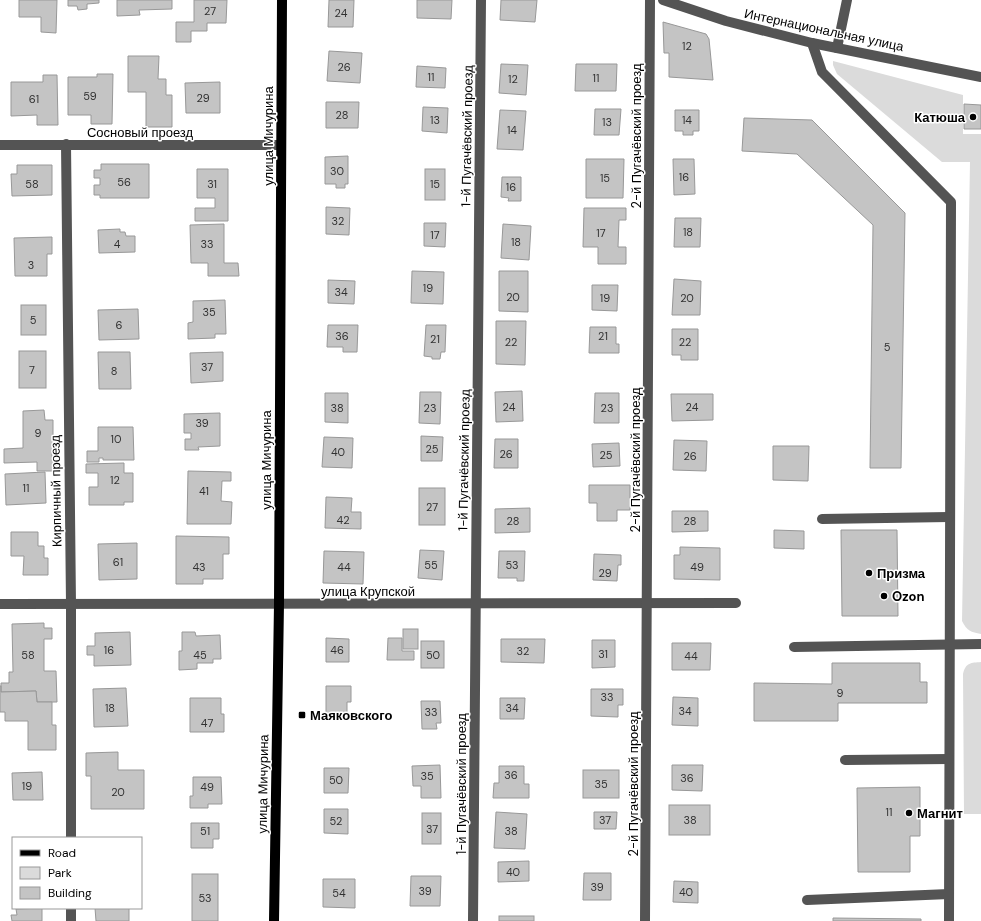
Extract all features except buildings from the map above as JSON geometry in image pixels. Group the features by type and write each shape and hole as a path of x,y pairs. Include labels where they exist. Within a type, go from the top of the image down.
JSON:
{"main road":[{"name":"улица Мичурина","path":"274,921 279,604 282,0"}],"street":[{"name":"1-й Пугачёвский проезд","path":"473,921 482,0"},
{"name":"2-й Пугачёвский проезд","path":"645,921 648,603 650,0"},
{"name":"Интернациональная улица","path":"663,0 726,22 812,43 981,76"},
{"path":"837,48 847,0"},
{"path":"812,43 822,72 951,202 949,921"},
{"name":"Сосновый проезд","path":"0,146 66,144 281,145"},
{"name":"Кирпичный проезд","path":"66,144 71,604 71,837"},
{"path":"822,519 949,517"},
{"name":"улица Крупской","path":"0,604 736,603"},
{"path":"794,647 981,644"},
{"path":"845,760 949,759"},
{"path":"807,900 949,894"},
{"path":"71,909 71,921"}],"green space":[{"path":"833,61 963,95 963,134 981,134 981,634 970,630 962,621 970,162 942,162 837,74"},
{"path":"981,662 981,814 964,814 963,674 967,665"}],"place":[{"name":"Катюша","path":"973,117"},
{"name":"Призма","path":"869,573"},
{"name":"Ozon","path":"884,596"},
{"name":"Маяковского","path":"302,715"},
{"name":"Магнит","path":"909,813"}]}
